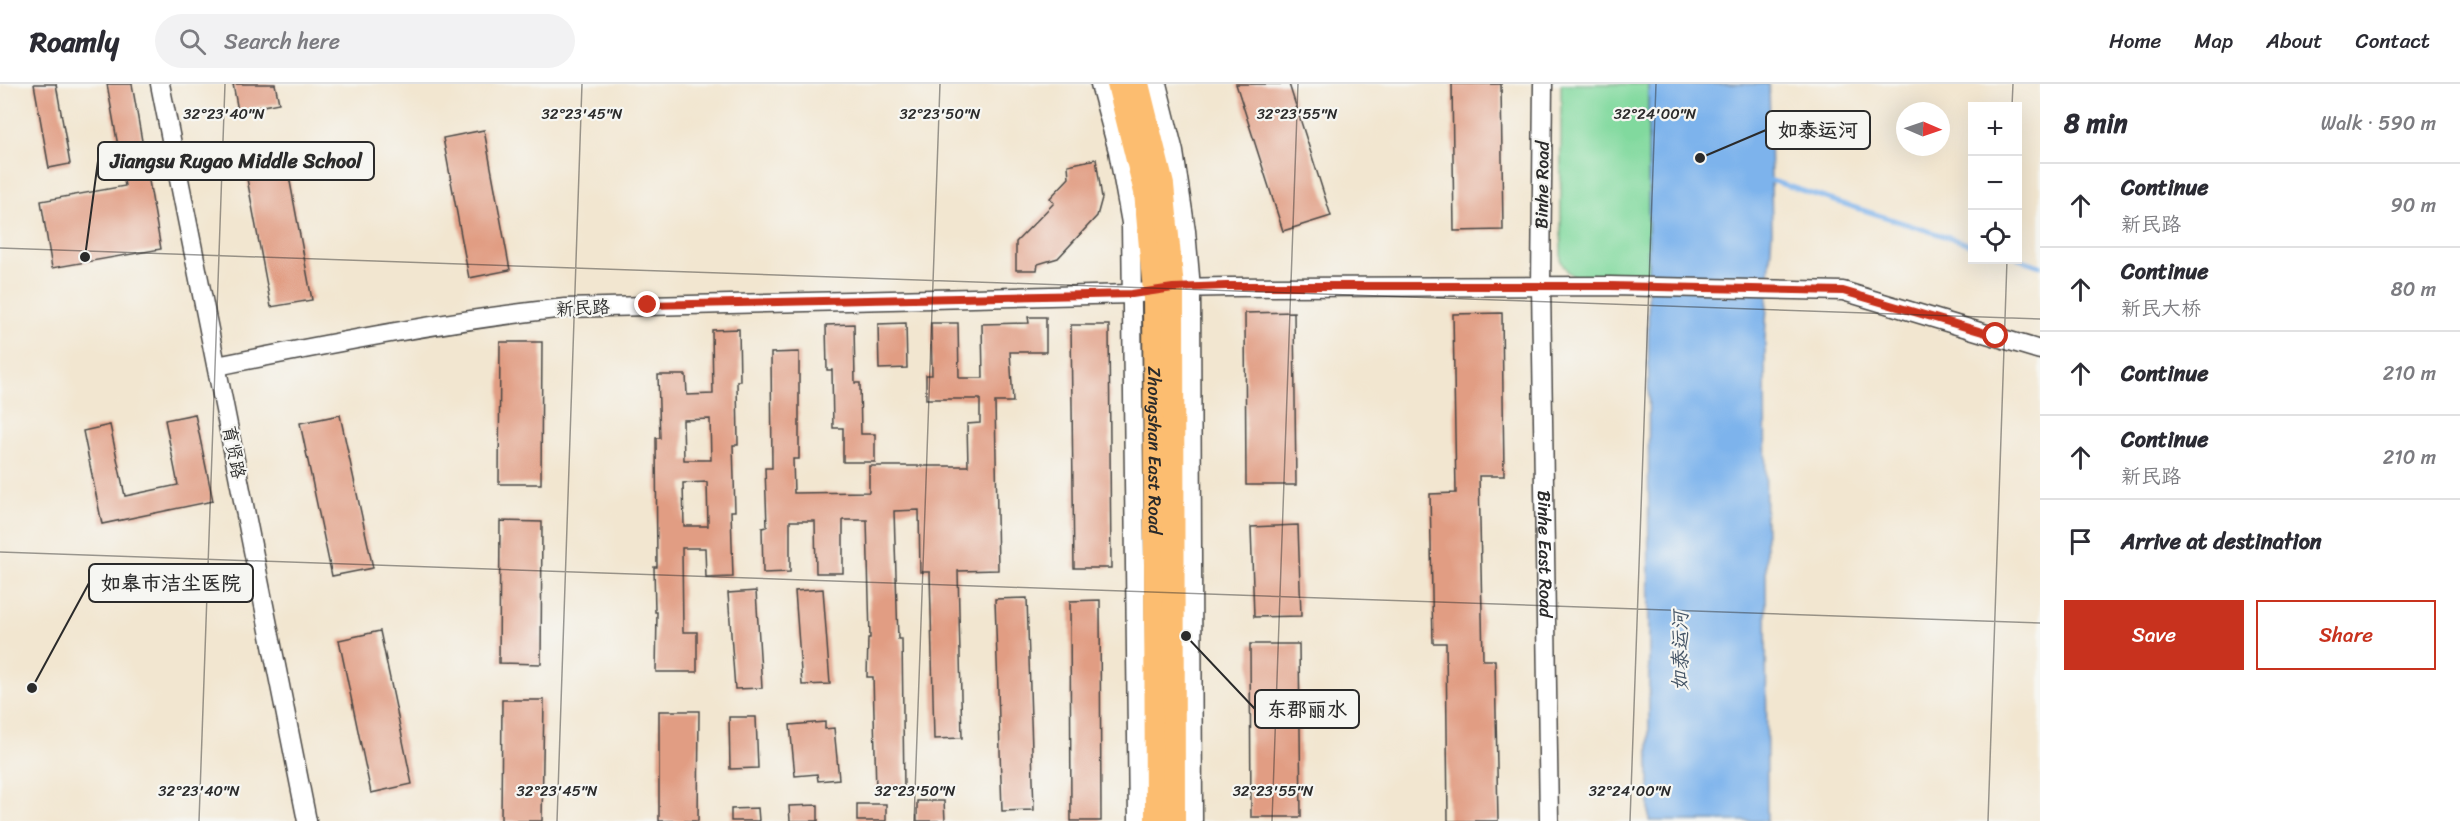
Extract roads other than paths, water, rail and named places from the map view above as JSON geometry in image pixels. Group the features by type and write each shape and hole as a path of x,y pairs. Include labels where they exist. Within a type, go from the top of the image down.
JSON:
{"main road":[{"name":"Zhongshan East Road","path":"1118,84 1145,192 1163,290 1174,821"},
{"name":"Zhongshan East Road","path":"1137,84 1163,185 1156,821"}],"street":[{"name":"育贤路","path":"160,84 307,821"},
{"path":"1100,84 1118,151 1131,223 1163,290 1193,821"},
{"path":"1138,821 1133,544 1163,290 1186,231 1174,152 1157,84"},
{"name":"Binhe Road","path":"1540,286 1543,84"},
{"name":"新民路","path":"217,366 369,336 508,314 565,308 1163,290 1540,286 1843,291 2040,350"},
{"name":"Binhe East Road","path":"1540,286 1549,821"}],"water":[{"path":"1648,84 1769,84 1772,231 1765,338 1767,821 1649,821"}],"waterway":[{"path":"1766,179 1968,244"},
{"path":"2022,260 2040,266"}],"place":[{"name":"如泰运河","path":"1700,158"},
{"name":"Jiangsu Rugao Middle School","path":"85,257"},
{"name":"东郡丽水","path":"1186,636"},
{"name":"如皋市洁尘医院","path":"32,688"}]}
